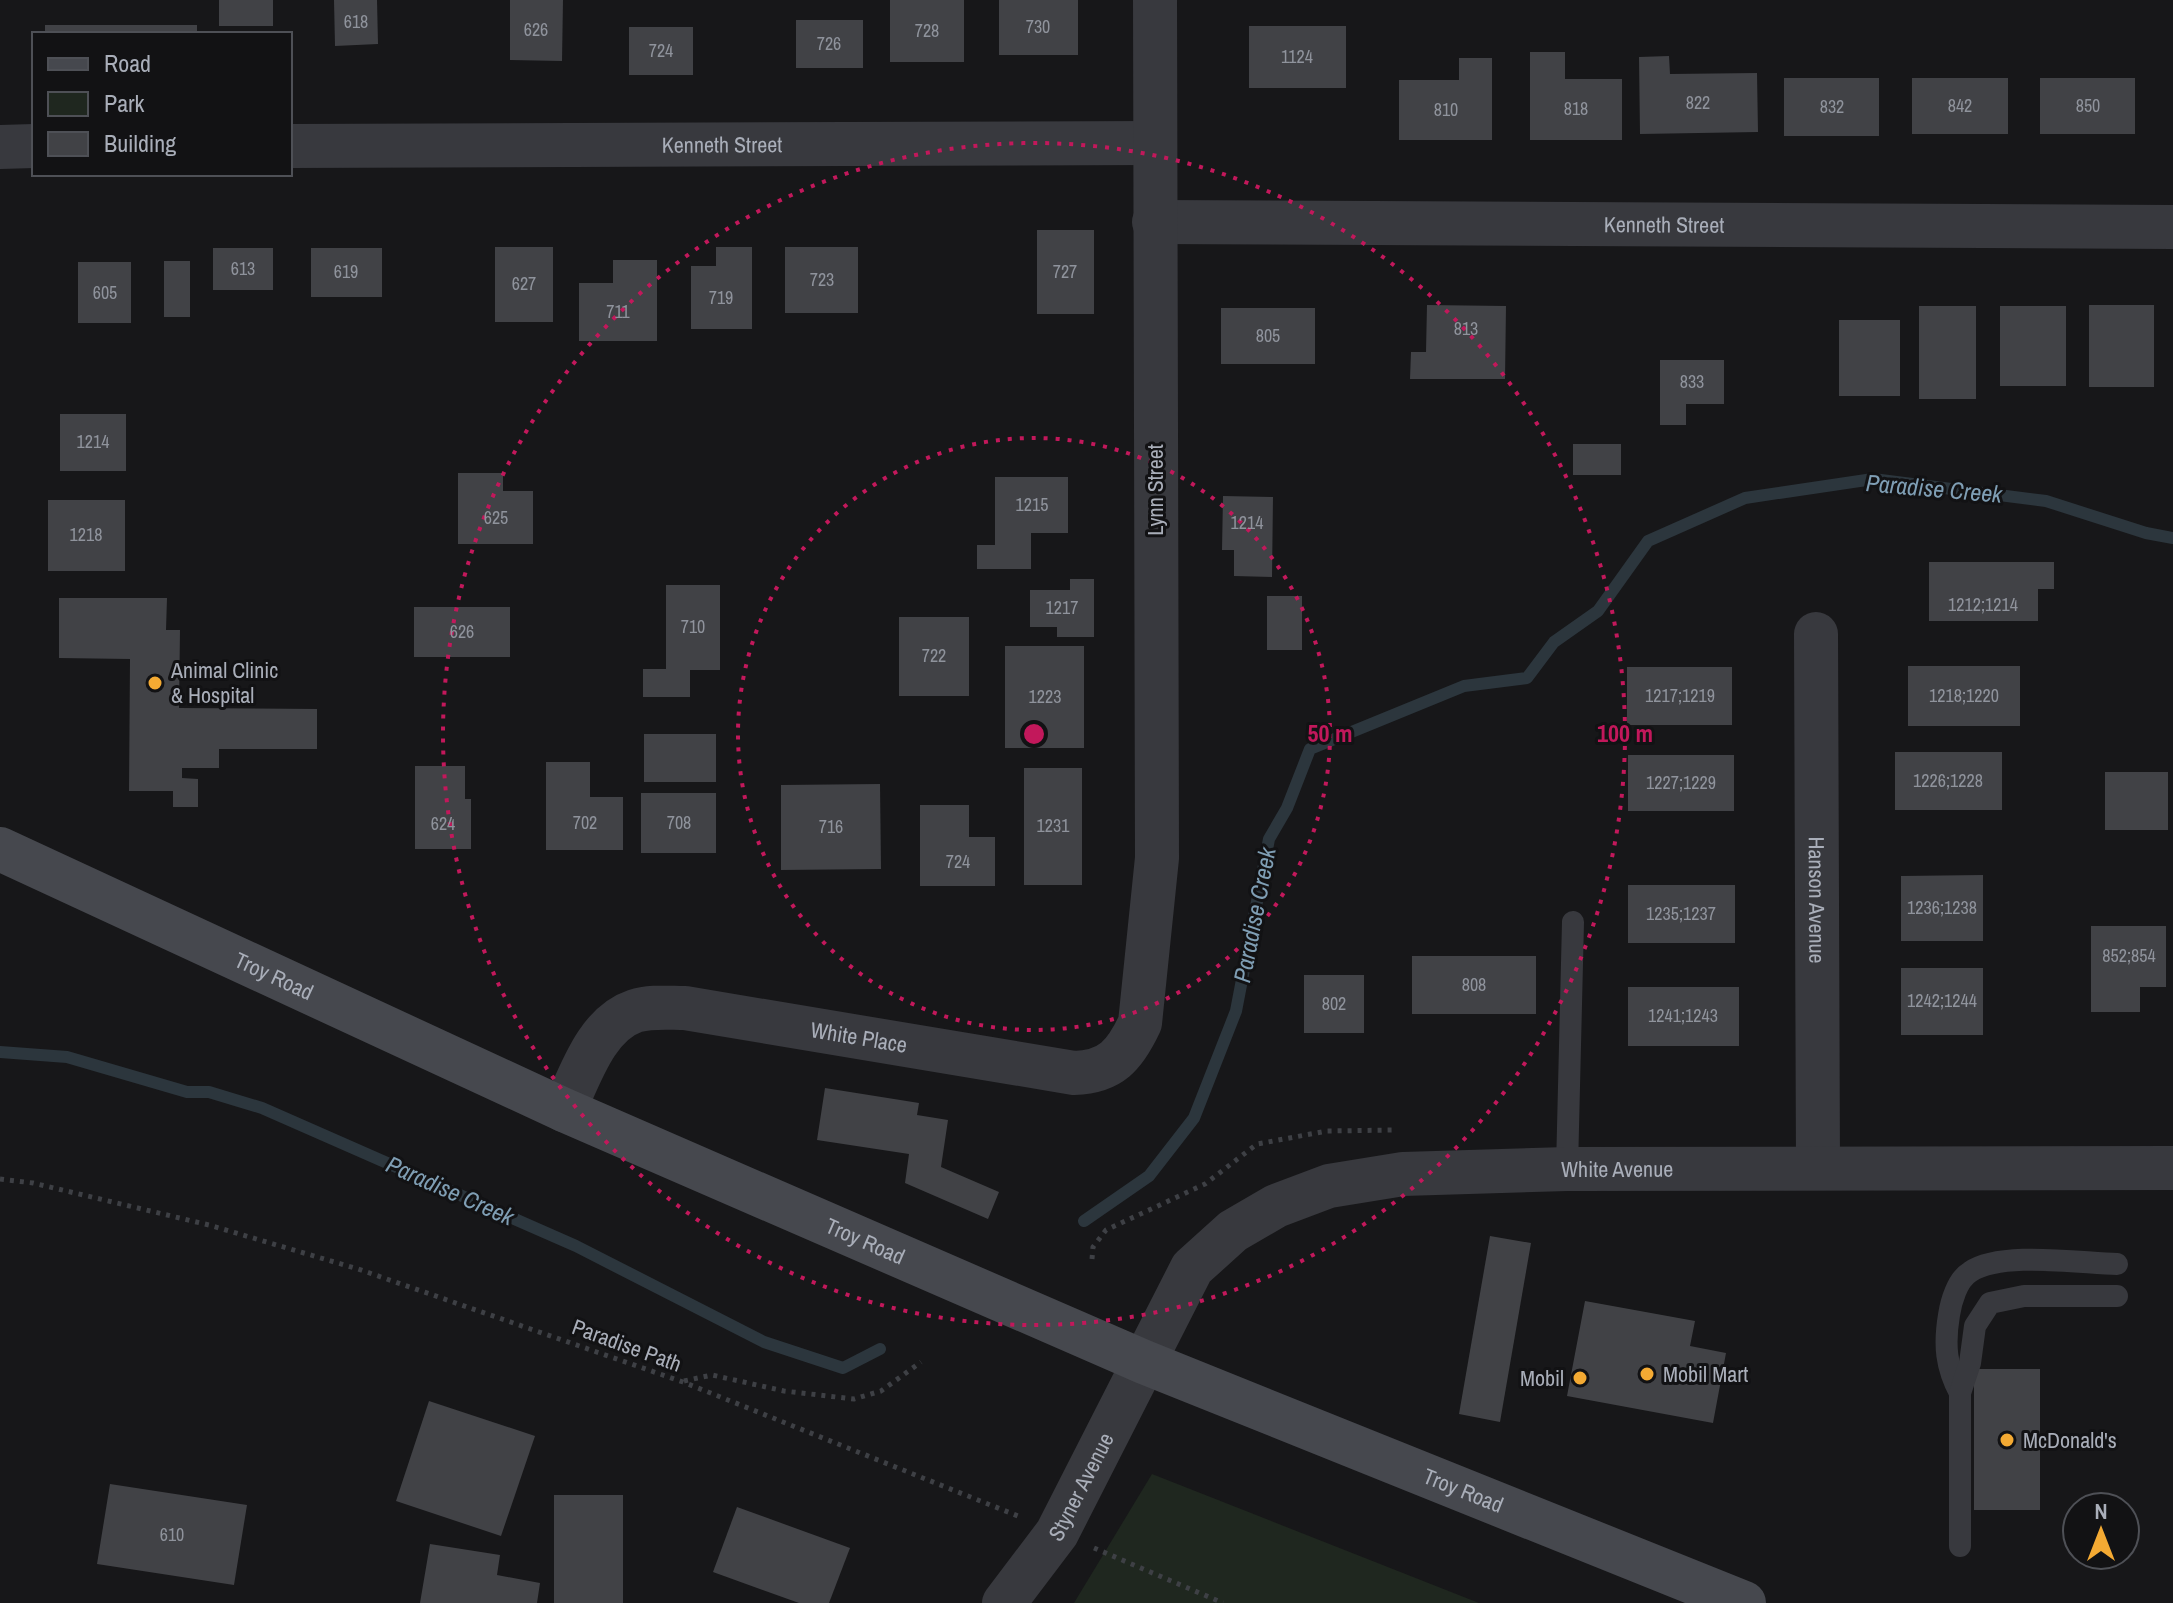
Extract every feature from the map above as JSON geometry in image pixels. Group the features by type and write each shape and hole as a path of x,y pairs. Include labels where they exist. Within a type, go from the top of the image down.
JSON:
{"main road":[{"name":"Troy Road","path":"0,849 564,1110 1144,1362 1744,1603"}],"street":[{"name":"Lynn Street","path":"1145,980 1157,858 1155,0"},
{"name":"Kenneth Street","path":"292,146 1155,143"},
{"path":"0,147 32,146"},
{"name":"Kenneth Street","path":"1154,222 2173,227"},
{"name":"Hanson Avenue","path":"1816,634 1818,1167"},
{"name":"White Place","path":"564,1110 592,1051 616,1021 636,1011 685,1008 1074,1073 1096,1072 1116,1062 1130,1045 1140,1023 1145,980"},
{"name":"White Avenue","path":"1144,1362 1192,1268 1233,1231 1276,1206 1329,1186 1374,1176 1567,1169 2173,1168"},
{"name":"Styner Avenue","path":"1004,1603 1057,1533 1144,1362"}],"lane":[{"path":"1567,1169 1573,922"},
{"path":"1960,1393 1947,1369 1946,1332 1952,1299 1968,1272 1998,1261 2117,1264"},
{"path":"1960,1546 1960,1393 1970,1363 1975,1326 1990,1303 2024,1296 2117,1296"}],"path":[{"name":"Paradise Path","path":"0,1179 33,1183 209,1225 358,1269 683,1382 1223,1603"},
{"path":"683,1382 712,1375 784,1391 854,1399 881,1391 921,1362"}],"green space":[{"path":"1152,1474 1479,1603 1074,1603"}],"building":[{"path":"219,0 273,0 273,26 219,26"},
{"path":"334,0 377,0 378,44 335,46"},
{"path":"510,0 563,0 562,61 510,60"},
{"path":"890,0 964,0 964,62 890,62"},
{"path":"999,0 1078,0 1078,55 999,55"},
{"path":"796,20 863,20 863,68 796,68"},
{"path":"45,25 197,25 197,32 45,32"},
{"path":"1249,26 1346,26 1346,88 1249,88"},
{"path":"629,27 693,27 693,75 629,75"},
{"path":"1530,52 1565,52 1565,79 1622,79 1622,140 1530,140"},
{"path":"1669,56 1670,74 1757,73 1758,132 1640,134 1639,57"},
{"path":"1459,58 1492,58 1492,140 1399,140 1399,80 1459,80"},
{"path":"1784,78 1879,78 1879,136 1784,136"},
{"path":"1912,78 2008,78 2008,134 1912,134"},
{"path":"2040,78 2135,78 2135,134 2040,134"},
{"path":"1037,230 1094,230 1094,314 1037,314"},
{"path":"495,247 553,247 553,322 495,322"},
{"path":"716,247 752,247 752,329 691,329 691,266 716,266"},
{"path":"785,247 858,247 858,313 785,313"},
{"path":"213,248 273,248 273,290 213,290"},
{"path":"311,248 382,248 382,297 311,297"},
{"path":"613,260 657,260 657,341 579,341 579,283 613,283"},
{"path":"164,261 190,261 190,317 164,317"},
{"path":"78,262 131,262 131,323 78,323"},
{"path":"1427,305 1506,306 1505,379 1410,379 1411,352 1426,352"},
{"path":"2089,305 2154,305 2154,387 2089,387"},
{"path":"1919,306 1976,306 1976,399 1919,399"},
{"path":"2000,306 2066,306 2066,386 2000,386"},
{"path":"1221,308 1315,308 1315,364 1221,364"},
{"path":"1839,320 1900,320 1900,396 1839,396"},
{"path":"1660,360 1724,360 1724,404 1686,404 1686,425 1660,425"},
{"path":"60,414 126,414 126,471 60,471"},
{"path":"1573,444 1621,444 1621,475 1573,475"},
{"path":"458,473 503,473 503,491 533,491 533,544 458,544"},
{"path":"995,477 1068,477 1068,533 1031,533 1031,569 977,569 977,545 995,545"},
{"path":"1223,496 1273,497 1272,577 1234,576 1234,550 1222,550"},
{"path":"48,500 125,500 125,571 48,571"},
{"path":"1929,562 2054,562 2054,589 2038,589 2038,621 1929,621"},
{"path":"1070,579 1094,579 1094,637 1057,637 1057,627 1030,627 1030,590 1070,590"},
{"path":"666,585 720,585 720,670 690,670 690,697 643,697 643,669 666,669"},
{"path":"1267,596 1302,596 1302,650 1267,650"},
{"name":"Animal Clinic & Hospital","path":"59,598 167,598 166,630 180,630 179,708 317,709 317,749 219,749 219,768 182,768 182,778 198,779 198,807 173,807 173,791 129,791 130,659 59,658"},
{"path":"414,607 510,607 510,657 414,657"},
{"path":"899,617 969,617 969,696 899,696"},
{"path":"1005,646 1084,646 1084,748 1005,748"},
{"path":"1908,666 2020,666 2020,726 1908,726"},
{"path":"1627,667 1732,667 1732,725 1627,725"},
{"path":"644,734 716,734 716,782 644,782"},
{"path":"1895,752 2002,752 2002,810 1895,810"},
{"path":"1628,755 1734,755 1734,811 1628,811"},
{"path":"546,762 590,762 590,797 623,797 623,850 546,850"},
{"path":"415,766 465,766 465,799 471,799 471,849 415,849"},
{"path":"1024,768 1082,768 1082,885 1024,885"},
{"path":"2105,772 2168,772 2168,830 2105,830"},
{"path":"880,784 881,869 781,870 781,785"},
{"path":"641,793 716,793 716,853 641,853"},
{"path":"920,805 969,805 969,837 995,837 995,886 920,886"},
{"path":"1983,875 1983,941 1901,941 1901,876"},
{"path":"1628,885 1735,885 1735,943 1628,943"},
{"path":"2091,926 2166,926 2166,987 2140,987 2140,1012 2091,1012"},
{"path":"1412,956 1536,956 1536,1014 1412,1014"},
{"path":"1901,968 1983,968 1983,1035 1901,1035"},
{"path":"1304,975 1364,975 1364,1033 1304,1033"},
{"path":"1628,987 1739,987 1739,1046 1628,1046"},
{"path":"825,1088 919,1103 917,1115 948,1120 941,1167 999,1192 988,1219 905,1183 909,1154 817,1140"},
{"path":"1490,1236 1531,1243 1500,1422 1459,1414"},
{"name":"Mobil Mart","path":"1585,1301 1695,1321 1690,1346 1726,1353 1713,1423 1567,1396"},
{"name":"McDonald's","path":"1974,1369 2040,1369 2040,1510 1974,1510"},
{"path":"429,1401 535,1436 501,1536 396,1501"},
{"path":"110,1484 247,1505 234,1585 97,1564"},
{"path":"554,1495 623,1495 623,1603 554,1603"},
{"path":"737,1507 850,1548 829,1603 799,1603 713,1572"},
{"path":"430,1544 500,1555 497,1575 540,1583 537,1603 420,1603"}],"waterway":[{"name":"Paradise Creek","path":"1084,1221 1149,1176 1194,1118 1236,1011 1269,839 1287,808 1310,749 1464,686 1527,678 1554,642 1598,611 1648,541 1745,498 1873,479 2046,501 2146,533 2173,538"},
{"name":"Paradise Creek","path":"0,1052 67,1057 187,1092 209,1092 262,1108 576,1246 764,1342 843,1368 880,1349"}],"place":[{"name":"Animal Clinic & Hospital","path":"155,683"},
{"name":"Mobil Mart","path":"1647,1374"},
{"name":"Mobil","path":"1580,1378"},
{"name":"McDonald's","path":"2007,1440"}]}
